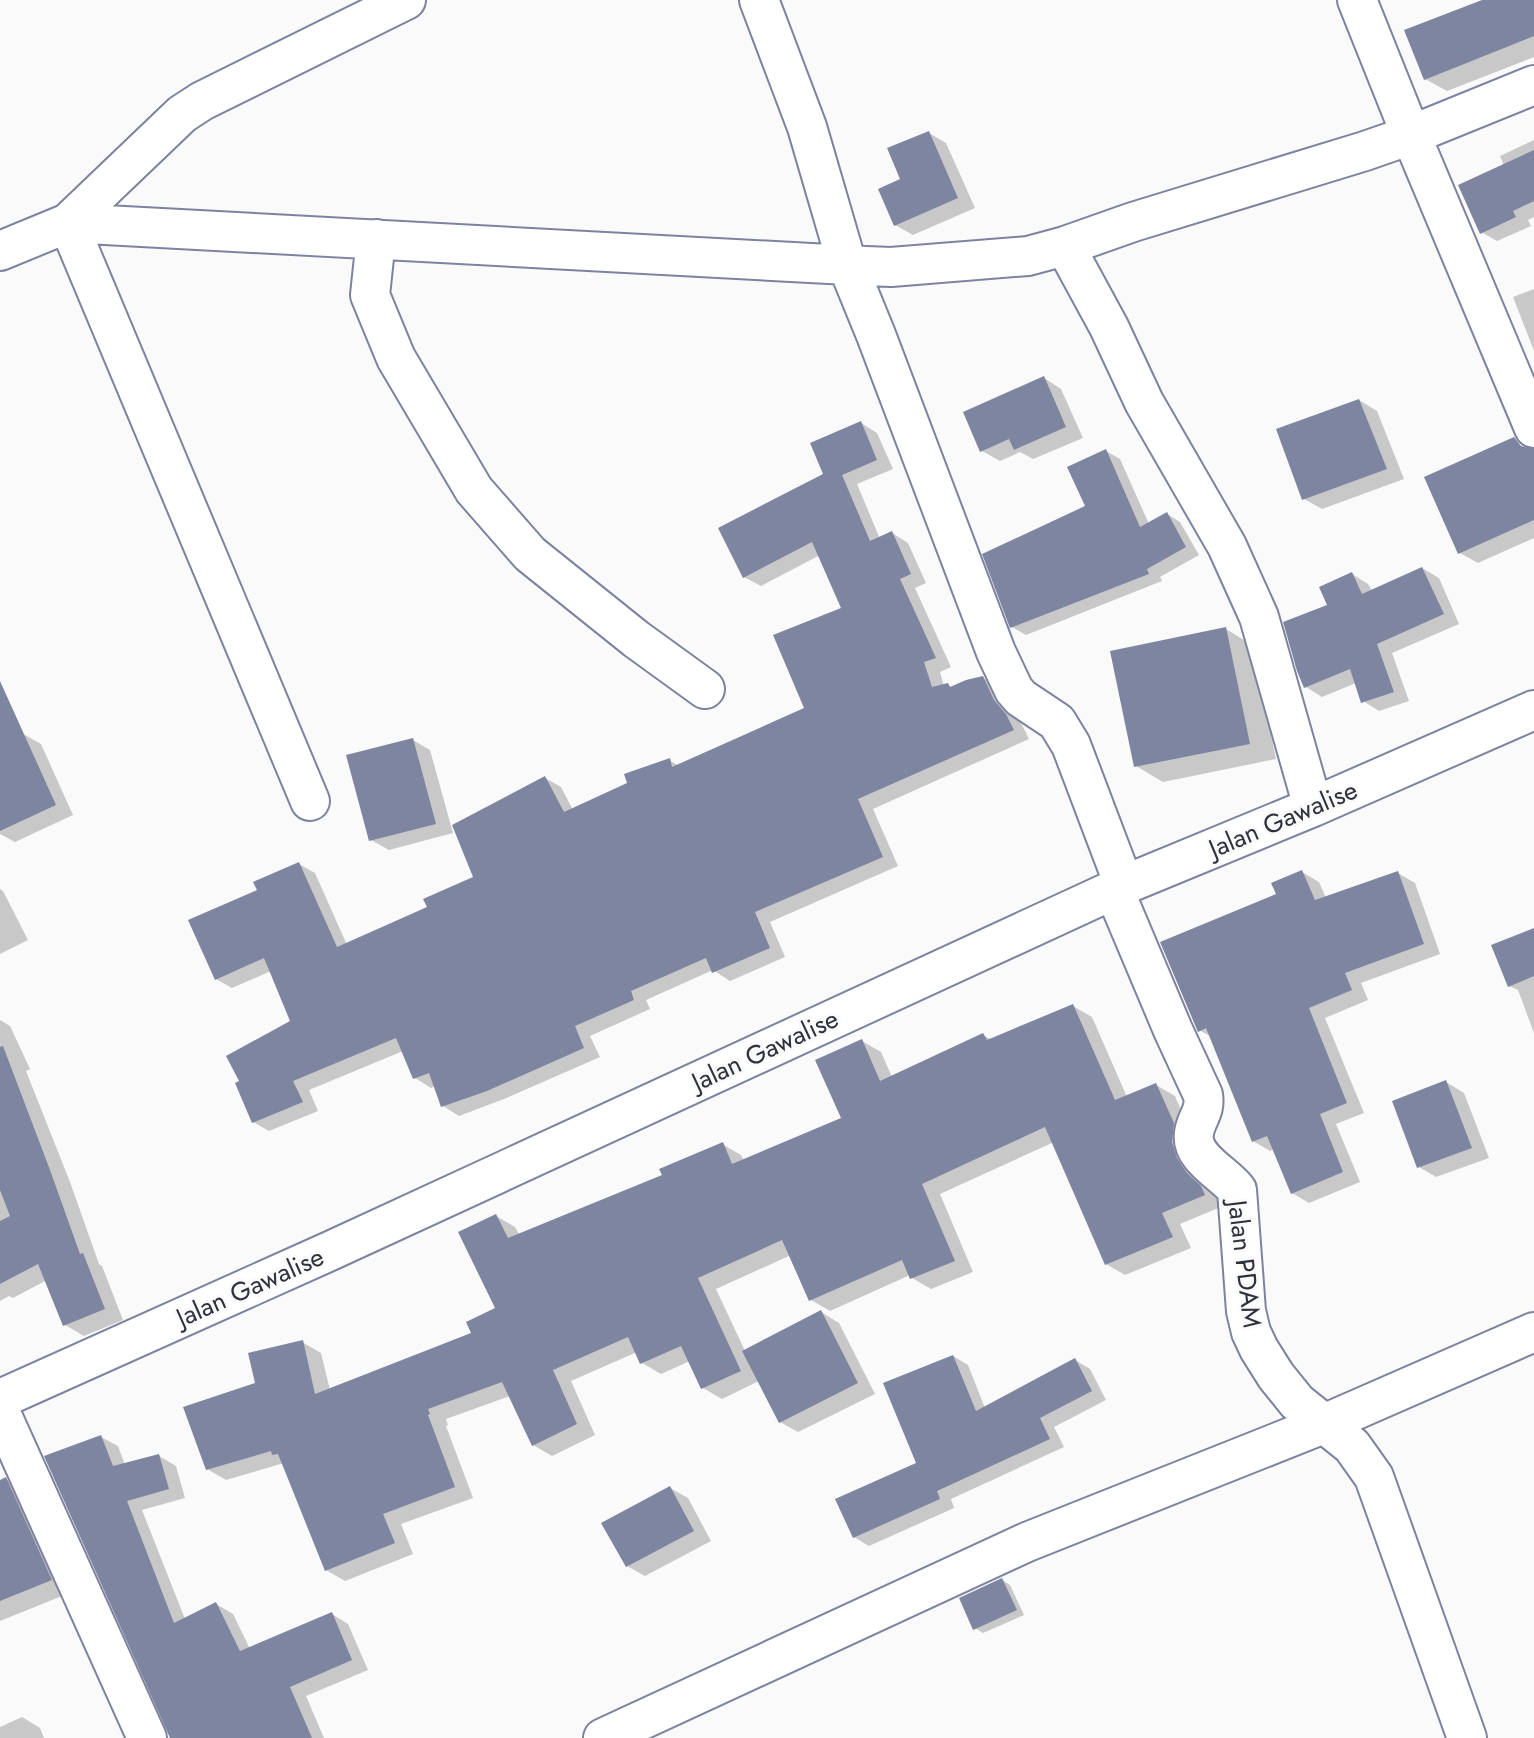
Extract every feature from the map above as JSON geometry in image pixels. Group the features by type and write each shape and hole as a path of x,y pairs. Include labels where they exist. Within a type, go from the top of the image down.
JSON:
{"street":[{"path":"0,251 68,223 181,114 202,101 406,0"},
{"name":"Jalan PDAM","path":"759,0 807,127 847,264 1000,663 1014,690 1021,698 1057,722 1071,745 1119,888 1173,1030 1203,1095 1205,1105 1194,1131 1197,1147 1208,1163 1237,1190 1242,1280 1251,1332 1276,1376 1297,1402 1352,1446 1374,1477 1467,1738"},
{"path":"1357,0 1534,428"},
{"path":"68,223 891,267 1028,256 1411,135 1534,85"},
{"path":"68,223 310,801"},
{"path":"376,239 370,295 396,358 474,489 530,554 636,639 705,689"},
{"path":"1065,246 1109,327 1144,402 1227,546 1259,617 1312,807"},
{"name":"Jalan Gawalise","path":"0,1399 330,1251 1119,888 1534,710"},
{"path":"603,1738 1027,1542 1326,1423 1534,1332"},
{"path":"0,1411 147,1738"}],"building":[{"path":"1482,0 1534,0 1534,36 1424,80 1404,30"},
{"path":"929,131 958,198 894,226 878,189 900,179 887,148"},
{"path":"1534,150 1534,201 1513,211 1516,217 1480,234 1458,185"},
{"path":"1044,376 1066,427 1014,450 1009,439 980,452 963,412"},
{"path":"1359,399 1387,469 1302,500 1276,429"},
{"path":"861,421 877,460 842,475 870,541 892,531 911,574 900,579 936,658 924,662 932,687 948,683 950,687 983,676 994,700 1006,714 1014,730 858,799 883,857 755,912 770,948 712,973 706,958 631,991 634,1000 575,1026 584,1048 487,1091 441,1107 429,1073 413,1079 396,1038 293,1081 303,1102 252,1123 235,1083 239,1081 226,1056 290,1021 264,958 215,980 188,920 257,890 253,882 299,862 337,947 427,907 423,899 473,877 452,825 545,776 564,812 627,783 624,774 670,758 672,767 804,708 773,635 841,608 812,542 743,578 718,528 823,474 810,443"},
{"path":"1514,437 1521,446 1534,449 1534,520 1458,554 1424,477"},
{"path":"1106,449 1140,527 1167,512 1186,547 1147,569 1149,574 1010,628 982,554 1085,506 1067,467"},
{"path":"1422,567 1444,614 1377,644 1394,692 1361,703 1350,669 1304,688 1283,622 1327,605 1319,587 1352,572 1362,594"},
{"path":"1226,627 1250,744 1134,767 1110,651"},
{"path":"0,681 56,805 0,831"},
{"path":"413,738 436,824 369,841 346,755"},
{"path":"1302,870 1315,900 1398,871 1424,944 1345,973 1352,990 1309,1008 1347,1103 1320,1114 1343,1172 1291,1194 1267,1136 1252,1142 1206,1028 1198,1032 1160,942 1276,894 1271,883"},
{"path":"1534,928 1534,976 1508,987 1491,945"},
{"path":"1073,1004 1115,1100 1156,1083 1174,1123 1172,1142 1177,1158 1187,1173 1201,1186 1205,1195 1162,1213 1173,1237 1105,1265 1045,1127 922,1184 955,1261 910,1279 902,1260 809,1301 782,1240 698,1278 741,1371 701,1389 681,1346 640,1364 628,1337 553,1370 577,1424 532,1446 502,1382 428,1409 455,1487 383,1514 395,1543 325,1571 278,1454 272,1455 271,1451 206,1470 183,1407 255,1383 248,1353 303,1340 315,1394 471,1333 466,1322 495,1308 458,1232 496,1214 508,1238 662,1175 659,1169 723,1142 732,1164 841,1118 815,1060 862,1039 880,1081 983,1033 987,1040"},
{"path":"3,1046 80,1254 83,1253 105,1309 63,1326 38,1264 0,1284 0,1221 10,1216 0,1190 0,1047"},
{"path":"1446,1080 1472,1148 1417,1168 1392,1101"},
{"path":"821,1310 858,1383 779,1423 742,1351"},
{"path":"953,1355 976,1411 1075,1358 1092,1391 1040,1418 1050,1439 937,1491 940,1499 853,1538 835,1499 916,1463 883,1383"},
{"path":"101,1435 113,1466 159,1454 169,1489 127,1501 174,1623 216,1602 240,1651 332,1612 352,1660 290,1687 312,1738 170,1738 44,1456"},
{"path":"6,1477 52,1580 0,1601 0,1480"},
{"path":"670,1486 694,1531 626,1567 601,1523"},
{"path":"1002,1578 1017,1610 973,1630 959,1598"}]}
